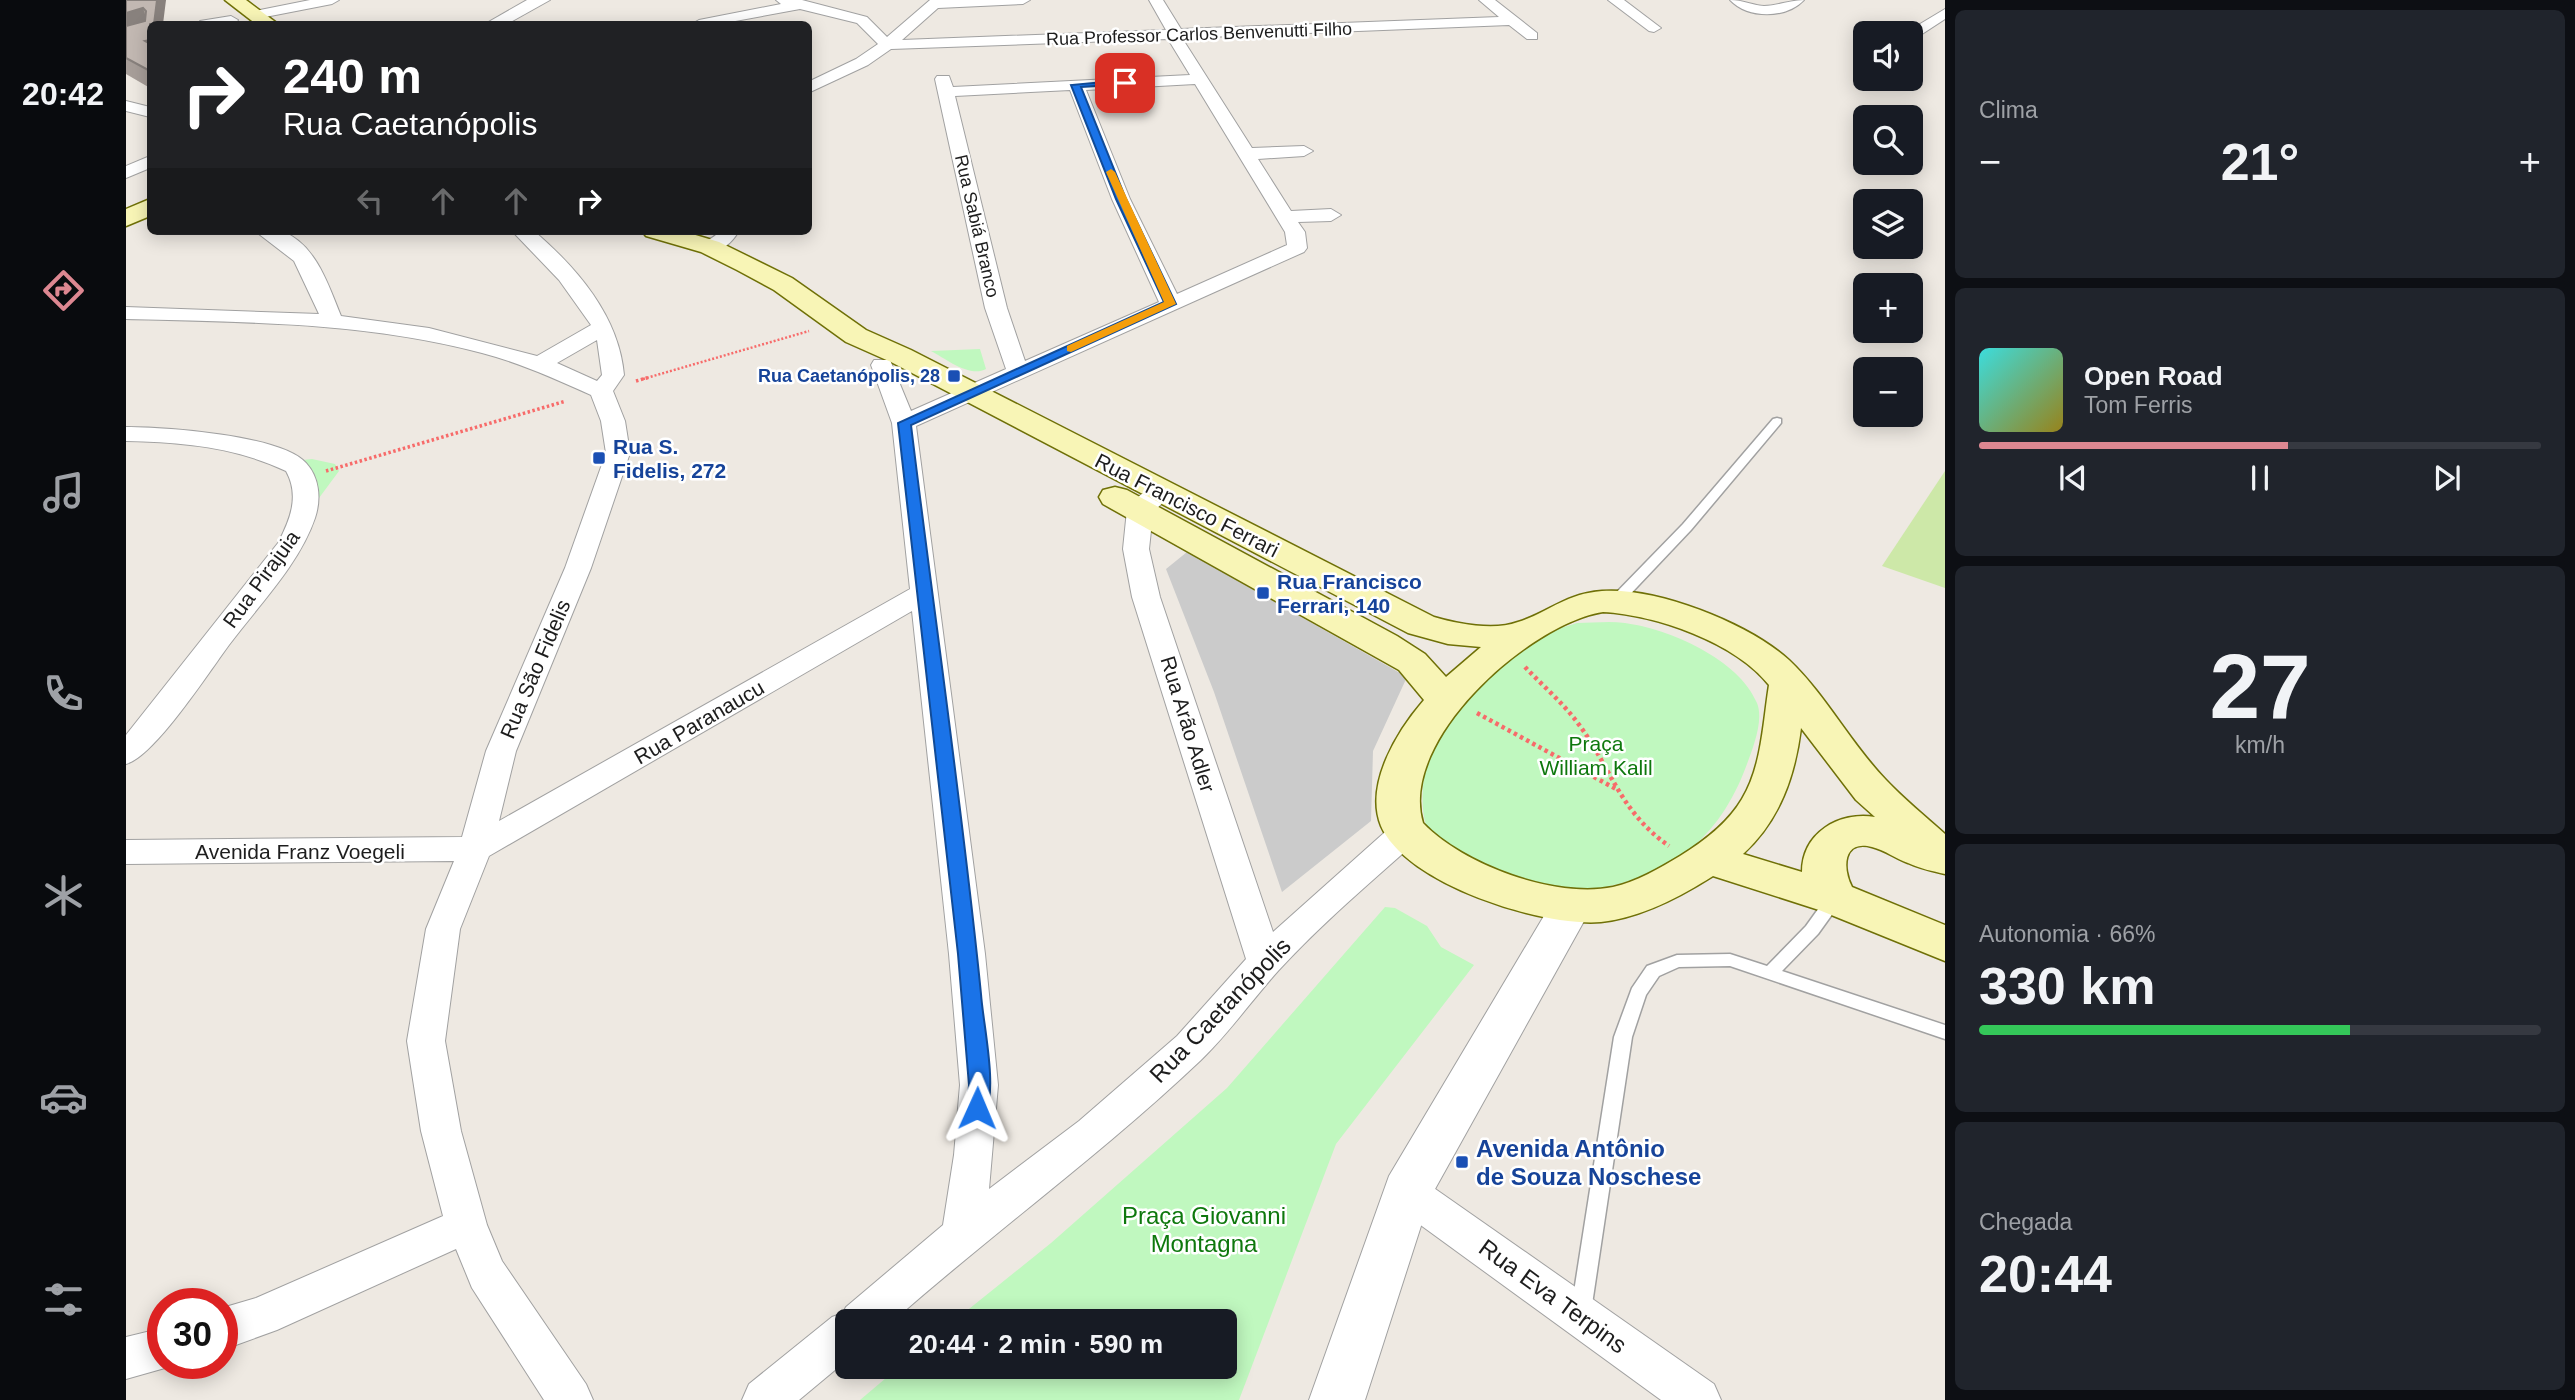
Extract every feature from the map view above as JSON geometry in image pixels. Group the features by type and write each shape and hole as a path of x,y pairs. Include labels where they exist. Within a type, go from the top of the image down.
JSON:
{"main road":[{"path":"234,0 261,20"},
{"path":"215,7 233,21"},
{"path":"700,235 723,237 856,336 958,398"},
{"path":"856,336 882,365 958,398"},
{"name":"Rua Francisco Ferrari","path":"958,398 1150,501 1384,644 1412,662 1445,701"},
{"name":"Rua Francisco Ferrari","path":"1150,501 1421,625 1451,635 1479,638 1525,633"},
{"path":"1788,685 1774,768 1760,806 1738,836 1704,862 1645,894 1605,905 1572,905 1515,894 1468,874 1406,832 1398,807 1400,772 1417,737 1445,701 1525,633 1581,605 1615,602 1647,607 1715,630 1756,653 1776,669 1871,790 1945,861"},
{"path":"1835,898 1824,873 1826,853 1833,841 1847,832 1870,831 1945,861"},
{"path":"1704,862 1835,898 1945,944"}],"street":[{"path":"261,20 332,0"},
{"path":"500,21 541,0"},
{"path":"783,0 862,20 920,17"},
{"path":"812,86 862,62 887,45 937,2 1023,0"},
{"path":"904,423 1297,248 1298,242 1284,217 1199,79 1156,0"},
{"path":"1486,0 1532,36"},
{"path":"1615,0 1654,29"},
{"path":"1737,0 1762,11 1779,10 1797,0"},
{"path":"714,21 801,4"},
{"path":"1923,27 1945,13"},
{"path":"862,20 887,45"},
{"name":"Rua Professor Carlos Benvenutti Filho","path":"887,45 1510,21"},
{"path":"1171,304 1121,199 1076,85 1199,79"},
{"name":"Rua Sabiá Branco","path":"1019,372 996,308 945,86 1076,85"},
{"path":"126,106 147,111"},
{"path":"1244,154 1304,150"},
{"path":"126,173 147,162"},
{"path":"1284,217 1331,215"},
{"path":"274,235 289,242 307,260 332,321"},
{"path":"126,313 332,321 486,345 541,363 601,391 613,375 612,356 603,327 546,250 527,235"},
{"path":"541,363 603,327"},
{"path":"882,365 904,423 967,954 979,1085 974,1155 962,1234"},
{"name":"Rua São Fidelis","path":"570,1400 487,1274 466,1225 441,1131 426,1041 443,929 475,849 501,751 578,568 606,494 618,453 613,421 601,391"},
{"name":"Rua Pirajuia","path":"126,433 219,440 248,446 296,466 307,491 306,513 290,545 155,722 126,754"},
{"name":"Rua Arão Adler","path":"1150,501 1136,549 1146,597 1265,962"},
{"name":"Rua Paranaucu","path":"475,849 923,593"},
{"name":"Rua Caetanópolis","path":"874,1309 962,1234 1093,1133 1190,1047 1265,962 1318,909 1406,832"},
{"name":"Avenida Franz Voegeli","path":"126,852 475,849"},
{"path":"1336,1400 1407,1192 1572,905"},
{"name":"Rua Eva Terpins","path":"1407,1192 1698,1400"},
{"path":"238,1324 262,1316 466,1225"},
{"path":"765,1400 835,1342"},
{"path":"126,1358 147,1353"}],"lane":[{"path":"1615,602 1687,527 1777,421"},
{"path":"1770,973 1812,930 1835,898"},
{"path":"1580,1316 1620,1051 1638,993 1653,971 1677,961 1730,961 1945,1032"}],"path":[{"path":"1525,633 1513,653 1576,720 1602,759 1625,805 1652,834 1704,862"},
{"path":"1445,701 1469,709 1617,790"}],"shaded area":[{"path":"1187,552 1407,677 1373,751 1371,821 1282,892 1214,692 1166,569"}],"green space":[{"path":"980,349 986,369 980,371 958,366 931,351"},
{"path":"312,459 335,464 339,471 319,498 314,480 294,461"},
{"path":"1945,471 1945,588 1882,566"},
{"name":"Praça William Kalil","path":"1619,622 1643,626 1681,639 1719,660 1748,687 1757,703 1757,734 1735,791 1721,815 1705,835 1686,852 1665,866 1615,885 1564,892 1528,891 1438,845 1429,832 1424,815 1423,795 1429,751 1444,714 1461,694 1491,668 1532,638 1577,623"},
{"name":"Praça Giovanni Montagna","path":"1385,907 1395,908 1427,926 1441,947 1474,965 1336,1144 1239,1400 860,1400 885,1379 1237,1379 1237,1309 969,1309 1051,1243 1227,1088"}],"building":[{"path":"126,0 157,0 154,21 147,21 147,69 126,58 126,26 145,21 146,11 143,8 126,13"}],"slow traffic":[{"path":"1071,348 1171,304 1111,172"}],"place":[{"name":"Rua Caetanópolis, 28","path":"954,376"},
{"name":"Rua S. Fidelis, 272","path":"599,458"},
{"name":"Rua Francisco Ferrari, 140","path":"1263,593"},
{"name":"Avenida Antônio de Souza Noschese","path":"1462,1162"}],"route":[{"path":"977,1108 979,1085 967,954 904,423 1171,304 1121,199 1076,85 1125,83"}]}
